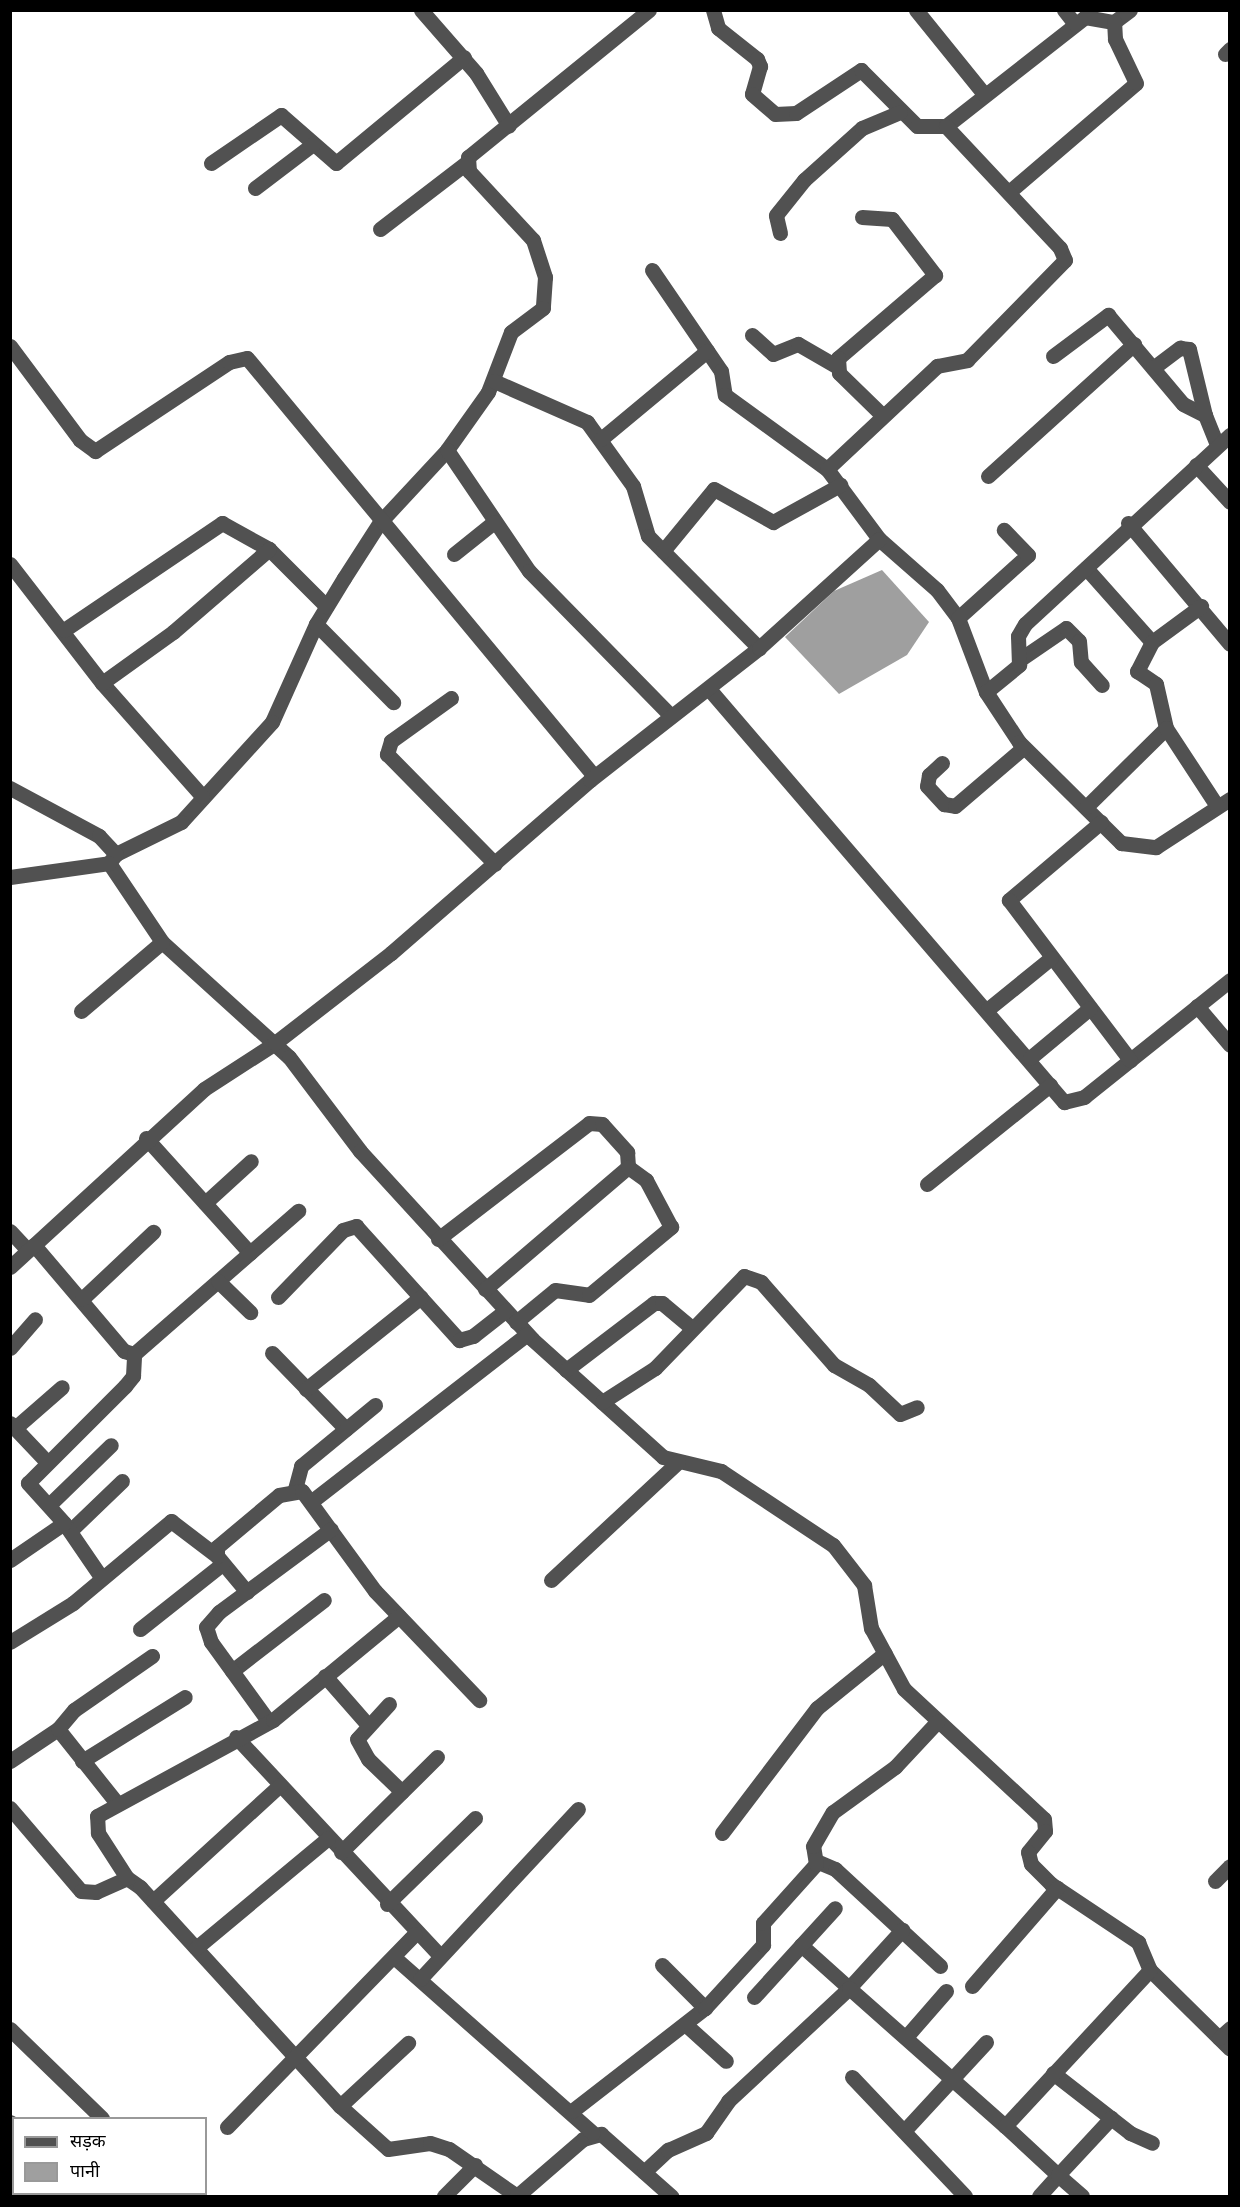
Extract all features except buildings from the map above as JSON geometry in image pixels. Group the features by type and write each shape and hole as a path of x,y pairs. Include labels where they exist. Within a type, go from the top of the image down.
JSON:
{"street":[{"path":"421,10 464,57 509,126"},
{"path":"380,229 466,163 649,10"},
{"path":"713,10 718,28 757,59 760,66 752,94 775,114 795,113 861,70 911,124 946,126 1064,253 1062,267 967,360 937,366 882,415 827,469"},
{"path":"916,10 984,94"},
{"path":"1064,10 1075,24"},
{"path":"1114,22 1130,10"},
{"path":"946,126 984,94 1090,14 1114,22"},
{"path":"1009,192 1136,82 1115,39 1114,22"},
{"path":"211,163 281,115 328,160 344,160 464,57"},
{"path":"780,233 776,215 804,180 862,128 900,112"},
{"path":"255,188 313,144"},
{"path":"10,877 113,859 181,822 202,796 272,722 316,624 380,522 447,450 494,381 511,332 543,308 545,277 533,240 466,163"},
{"path":"836,366 845,350 936,275 892,219 862,217"},
{"path":"652,270 721,371 725,395 827,469 879,539 931,585 958,618 986,692 1023,748 1131,848 1156,847 1223,803 1166,728 1156,684 1137,671 1152,642 1201,606"},
{"path":"1053,356 1100,316 1117,321 1183,404 1204,416"},
{"path":"752,335 773,354 798,344 836,366 882,415"},
{"path":"988,476 1134,344"},
{"path":"10,346 80,440 95,451 229,362 247,358 380,522 408,548 594,776"},
{"path":"1153,368 1180,348 1189,349 1204,416 1216,444"},
{"path":"601,439 707,351"},
{"path":"494,381 579,417 601,439 633,486 644,529 759,648"},
{"path":"1022,658 1019,630 1086,568 1128,523 1196,465 1216,444 1230,435"},
{"path":"447,450 529,572 670,715"},
{"path":"1196,465 1229,499"},
{"path":"663,551 714,489 773,522 840,485"},
{"path":"454,554 494,522"},
{"path":"1128,523 1201,606 1230,645"},
{"path":"64,630 212,525 231,526 269,549 326,606"},
{"path":"958,618 1028,555 1004,530"},
{"path":"10,1268 146,1138 204,1089 275,1043 495,864 594,776 759,648 879,539"},
{"path":"102,683 173,632 269,549"},
{"path":"10,564 64,630 102,683 202,796"},
{"path":"1086,568 1152,642"},
{"path":"316,624 393,702"},
{"path":"986,692 1022,658 1066,628 1079,640 1081,662 1102,685"},
{"path":"709,689 988,1009 1064,1102 1077,1102 1230,980"},
{"path":"451,698 391,741 387,754 495,864"},
{"path":"1086,807 1166,728"},
{"path":"942,764 929,775 927,786 950,807 1023,748"},
{"path":"10,788 99,837 162,942 275,1043 438,1239 527,1334 663,1456 678,1462 720,1471 833,1545 864,1585 872,1628 904,1689 1044,1819 1046,1831 1028,1858 1057,1888 1138,1942 1150,1970 1226,2038"},
{"path":"1101,822 1010,900 1051,958 1130,1060"},
{"path":"81,1011 162,942"},
{"path":"988,1009 1051,958"},
{"path":"1197,1006 1230,1045"},
{"path":"1030,1058 1090,1008"},
{"path":"927,1185 1050,1085"},
{"path":"438,1239 589,1123 602,1124 627,1152 628,1167"},
{"path":"146,1138 250,1253"},
{"path":"205,1203 251,1161"},
{"path":"485,1289 628,1167"},
{"path":"278,1297 343,1230 356,1226 455,1336 465,1341 555,1290 589,1295 671,1227 646,1180 628,1167"},
{"path":"101,1577 67,1527 28,1483 46,1461 125,1386 133,1376 134,1354 298,1211"},
{"path":"10,1231 31,1247 82,1299 124,1351 134,1354"},
{"path":"82,1299 153,1232"},
{"path":"602,1401 654,1368 736,1281 756,1278 834,1365 869,1385 900,1414 917,1407"},
{"path":"218,1281 250,1312"},
{"path":"306,1389 421,1297"},
{"path":"567,1370 654,1303 662,1303 692,1328"},
{"path":"10,1348 35,1319"},
{"path":"312,1501 527,1334"},
{"path":"272,1353 346,1429"},
{"path":"46,1461 13,1426 62,1387"},
{"path":"140,1629 219,1560 224,1539 295,1489 301,1466 375,1405"},
{"path":"49,1504 111,1445"},
{"path":"551,1580 678,1462"},
{"path":"10,1560 67,1527 122,1481"},
{"path":"295,1489 312,1501 399,1616 479,1700"},
{"path":"10,1642 73,1603 101,1577 171,1521 219,1560 247,1592"},
{"path":"269,1722 232,1671 206,1627 247,1592 331,1529"},
{"path":"232,1671 324,1600"},
{"path":"399,1616 269,1722 236,1737 116,1802 95,1823 127,1878 153,1901 340,2106 388,2149 430,2143 475,2165 518,2196 593,2133"},
{"path":"722,1833 817,1708 885,1653"},
{"path":"10,1761 58,1729 74,1710 152,1656"},
{"path":"325,1676 367,1724"},
{"path":"82,1761 185,1697"},
{"path":"389,1704 367,1724 358,1746 402,1792"},
{"path":"816,1861 813,1846 833,1812 895,1767 937,1722"},
{"path":"58,1729 116,1802"},
{"path":"236,1737 387,1904 416,1935 440,1956"},
{"path":"341,1852 437,1757"},
{"path":"153,1901 280,1785"},
{"path":"10,1808 81,1891 96,1892 127,1878"},
{"path":"420,1979 578,1809"},
{"path":"387,1904 475,1818"},
{"path":"196,1948 328,1838"},
{"path":"816,1861 835,1869 940,1966"},
{"path":"572,2111 705,2008 763,1945 763,1923 816,1861"},
{"path":"1215,1881 1230,1866"},
{"path":"972,1986 1057,1888"},
{"path":"754,1997 835,1908"},
{"path":"644,2172 668,2150 706,2133 728,2101 849,1988 902,1930"},
{"path":"227,2127 416,1935"},
{"path":"801,1945 954,2078 1082,2196"},
{"path":"395,1958 572,2111 593,2133 602,2134 670,2196"},
{"path":"662,1965 705,2008"},
{"path":"1005,2126 1150,1970"},
{"path":"906,2037 946,1991"},
{"path":"685,2024 726,2061"},
{"path":"10,2029 101,2117"},
{"path":"904,2131 986,2042"},
{"path":"340,2106 408,2043"},
{"path":"1053,2073 1111,2118 1152,2143"},
{"path":"852,2078 965,2196"},
{"path":"1039,2196 1111,2118"},
{"path":"444,2196 475,2165"}],"water":[{"path":"882,570 929,622 907,655 839,694 785,637 834,591"}]}
